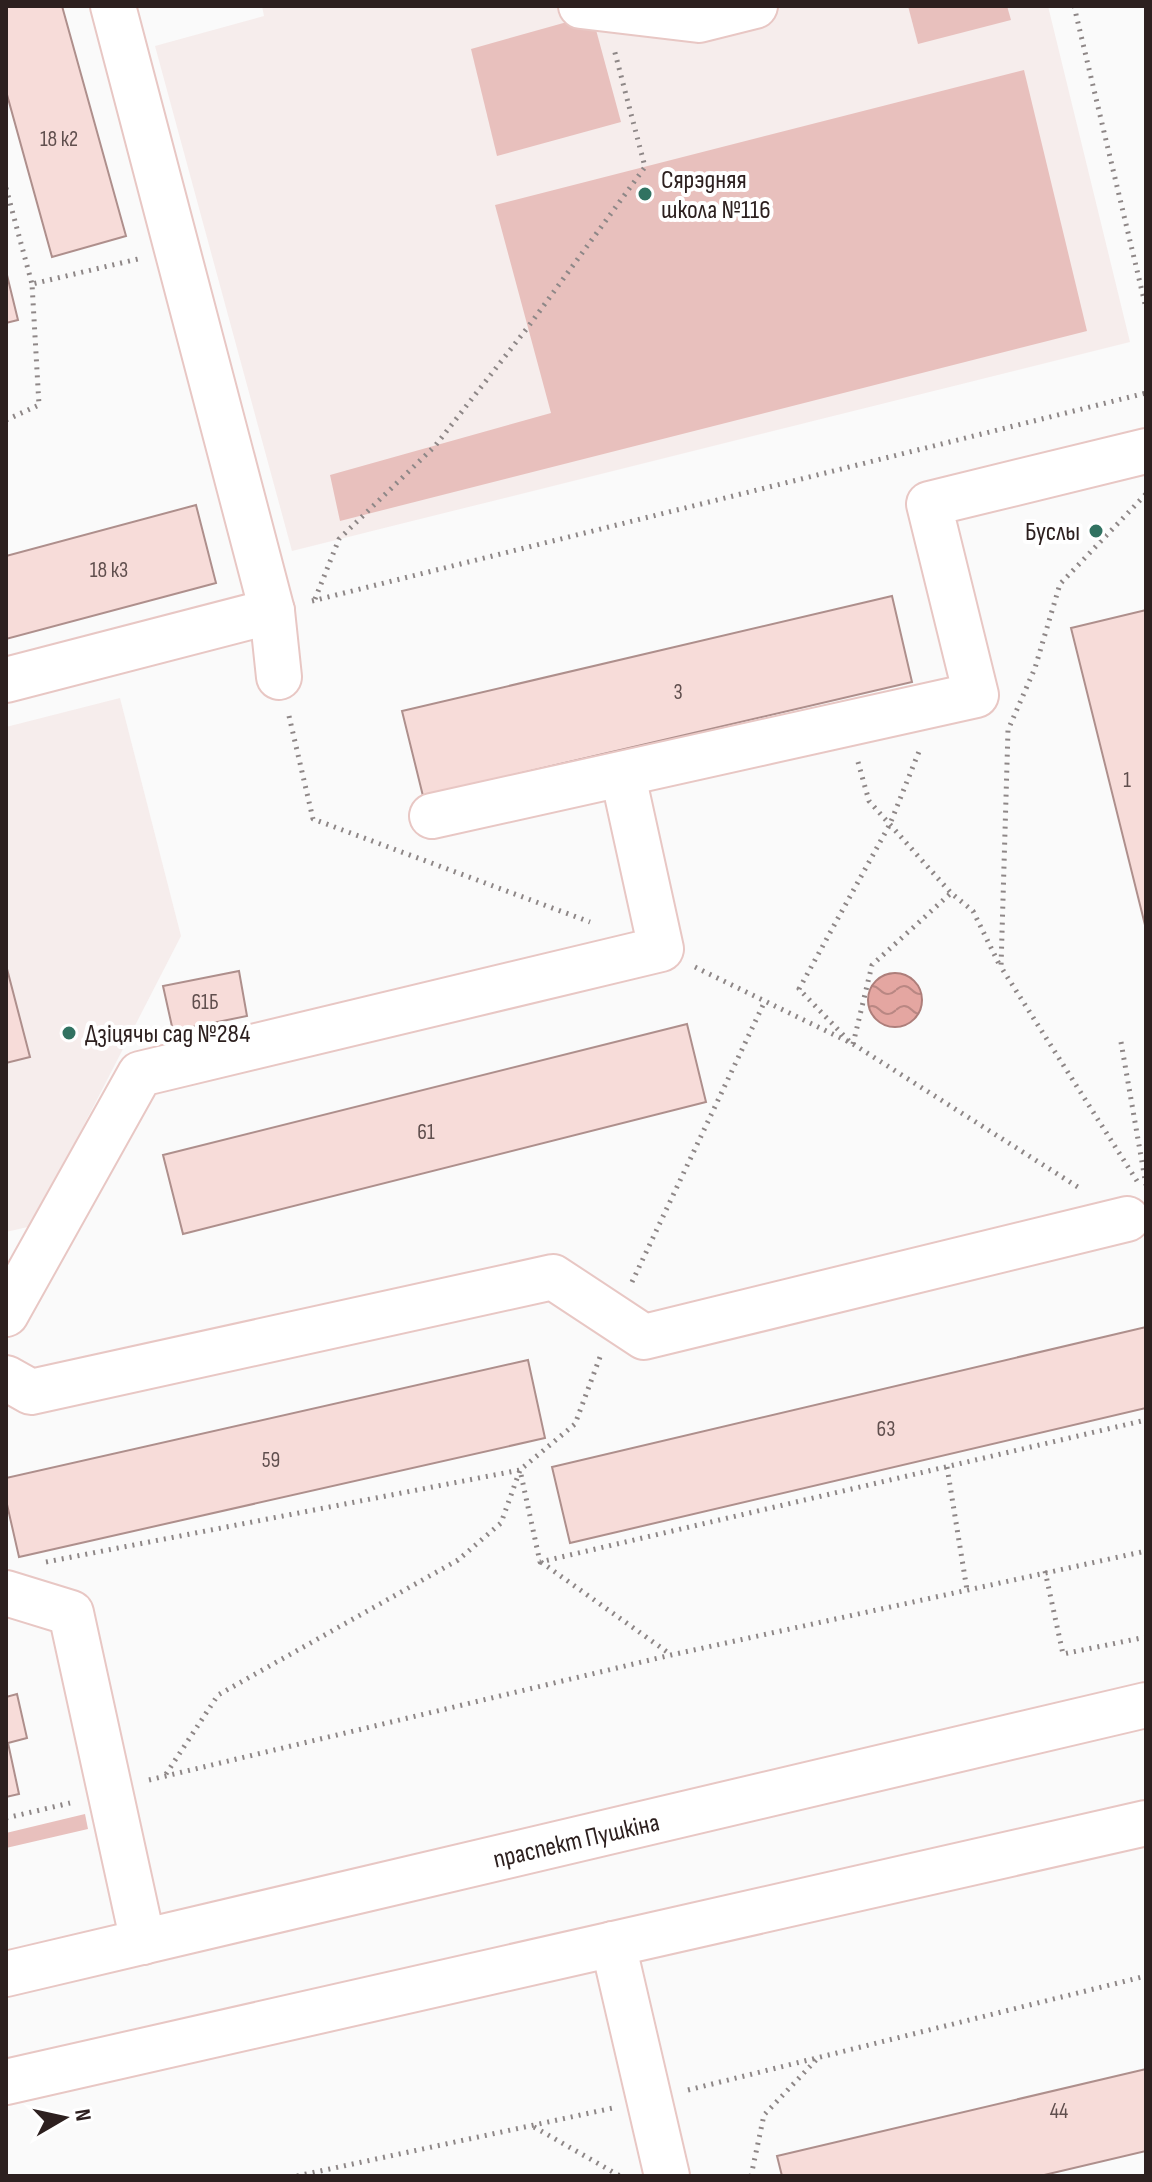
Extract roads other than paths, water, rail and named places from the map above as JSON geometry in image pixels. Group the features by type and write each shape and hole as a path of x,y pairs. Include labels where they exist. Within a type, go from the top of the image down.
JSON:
{"main road":[{"path":"113,6 272,611 279,677"},
{"path":"593,7 699,20 755,6"},
{"path":"432,816 623,776 976,695 929,504 1146,451"},
{"path":"6,680 272,611"},
{"path":"6,1314 140,1074 661,949 623,776"},
{"path":"6,1378 31,1392 553,1277 615,1315 644,1337 1140,1200"},
{"path":"22,1578 71,1613 143,1942"},
{"name":"праспект Пушкіна","path":"6,1974 1146,1705"},
{"path":"6,2082 1146,1823"},
{"path":"613,1944 667,2176"}],"water":[{"path":"895,973 914,981 922,1000 914,1019 895,1027 876,1019 868,1000 876,981"}],"place":[{"name":"Сярэдняя школа №116","path":"645,194"},
{"name":"Буслы","path":"1096,531"},
{"name":"Дзіцячы сад №284","path":"69,1033"}]}
